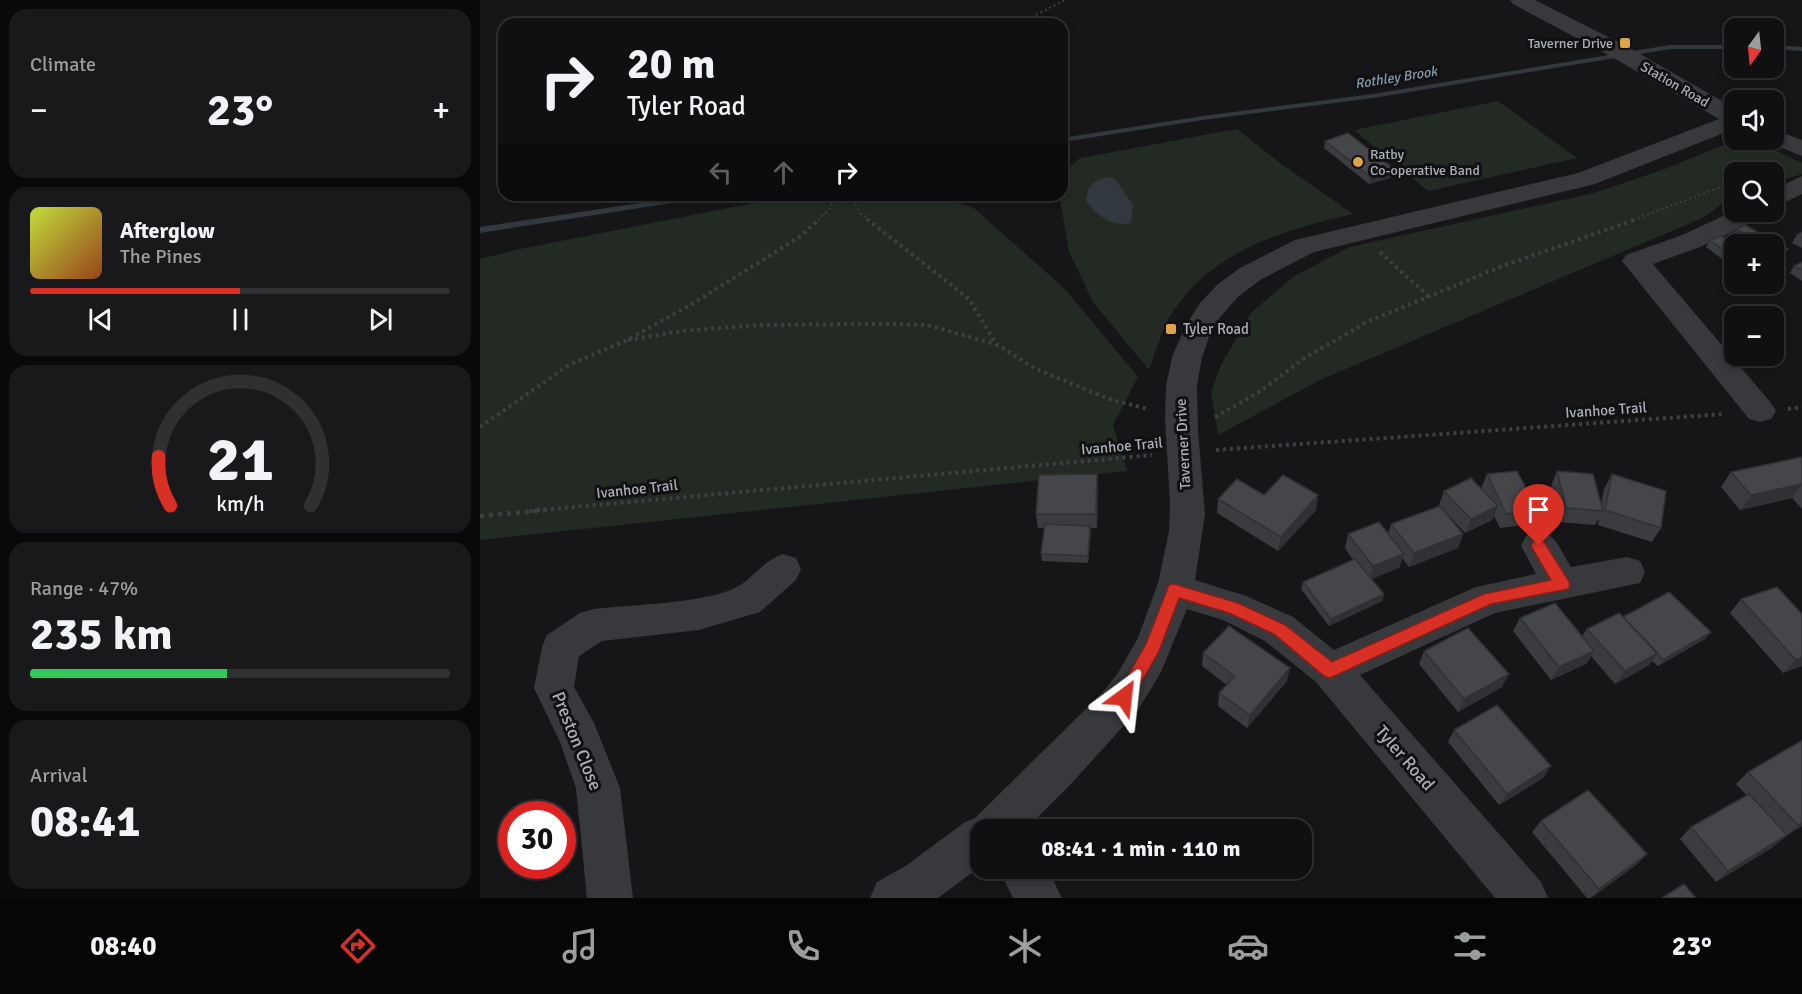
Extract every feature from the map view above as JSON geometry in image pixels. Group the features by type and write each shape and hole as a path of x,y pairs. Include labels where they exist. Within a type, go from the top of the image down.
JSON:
{"street":[{"name":"Station Road","path":"1520,0 1620,52 1724,113"},
{"name":"Taverner Drive","path":"1004,819 1062,764 1124,697 1153,646 1174,590 1188,516 1181,388 1186,358 1198,325 1218,300 1245,276 1270,260 1305,246 1359,231 1586,179 1724,123"},
{"path":"1784,141 1802,149"},
{"path":"1784,194 1802,184"},
{"path":"1730,222 1661,254 1636,261 1760,411"},
{"path":"1539,546 1562,584"},
{"name":"Preston Close","path":"610,898 598,788 579,736 554,688 561,647 594,625 699,614 747,601 783,569"},
{"path":"1330,670 1489,598 1627,572"},
{"name":"Tyler Road","path":"1174,590 1233,607 1279,629 1330,670 1525,898"},
{"name":"Taverner Drive","path":"892,898 923,881 970,846"},
{"path":"1027,879 1039,898"}],"path":[{"path":"1030,18 1065,0"},
{"path":"625,341 682,331 761,325 927,325 996,344 1036,369 1109,399 1182,436 1258,392 1306,357 1367,322 1500,267 1724,186"},
{"path":"480,427 569,365 625,341 692,304 801,236 829,210 834,201"},
{"path":"854,201 859,212 969,299 996,344"},
{"path":"1359,231 1428,296"},
{"name":"Ivanhoe Trail","path":"480,516 1182,436 1760,411 1802,407"}],"shaded area":[{"path":"1498,101 1577,158 1428,191 1354,130"},
{"path":"1237,129 1280,163 1353,214 1298,228 1271,238 1221,263 1200,280 1181,301 1165,326 1149,370 1093,302 1069,252 1060,201 1068,201 1068,169 1080,158"},
{"path":"1724,145 1724,150 1774,150 1802,163 1802,174 1784,180 1784,162 1724,162 1724,203 1700,219 1322,379 1218,435 1211,392 1221,365 1251,313 1294,276 1350,247 1594,193 1665,169"},
{"path":"1109,177 1116,180 1133,205 1131,223 1111,222 1096,212 1086,201 1092,184"},
{"path":"764,201 952,201 974,208 1066,290 1138,377 1113,425 1127,471 480,540 480,259"}],"building":[{"path":"1348,133 1394,169 1371,177 1325,141"},
{"path":"1745,225 1761,234 1745,234 1736,229"},
{"path":"1722,236 1724,238 1724,250 1710,240"},
{"path":"1802,262 1802,270 1794,266"},
{"path":"1802,457 1802,484 1751,495 1731,472"},
{"path":"1517,471 1538,510 1506,514 1487,474"},
{"path":"1557,471 1593,474 1603,511 1566,508"},
{"path":"1097,474 1096,514 1036,514 1039,475"},
{"path":"1612,474 1666,491 1661,528 1605,510"},
{"path":"1283,475 1318,495 1281,537 1218,499 1237,479 1264,495"},
{"path":"1471,478 1498,506 1471,519 1444,491"},
{"path":"1440,506 1463,534 1414,553 1391,524"},
{"path":"1379,522 1404,554 1373,566 1348,534"},
{"path":"1045,524 1090,526 1088,556 1041,554"},
{"path":"1355,559 1384,594 1331,619 1303,582"},
{"path":"1777,587 1802,614 1802,657 1796,660 1741,599"},
{"path":"1669,592 1711,632 1663,660 1623,617"},
{"path":"1555,603 1594,651 1559,667 1520,618"},
{"path":"1619,613 1658,653 1625,671 1587,629"},
{"path":"1229,626 1290,668 1250,715 1219,693 1235,676 1203,653"},
{"path":"1468,628 1509,674 1464,699 1424,651"},
{"path":"1497,705 1551,766 1507,794 1454,730"},
{"path":"1801,741 1802,823 1798,825 1748,772"},
{"path":"1588,790 1647,854 1599,889 1541,821"},
{"path":"1749,794 1787,835 1728,871 1691,827"},
{"path":"1684,884 1696,898 1662,898"}],"waterway":[{"name":"Rothley Brook","path":"1068,139 1203,118 1373,96 1670,47 1724,47"},
{"name":"Rothley Brook","path":"1784,48 1802,49"},
{"name":"Rothley Brook","path":"480,230 671,201"}],"place":[{"name":"Taverner Drive","path":"1625,43"},
{"name":"Ratby Co-operative Band","path":"1358,162"},
{"name":"Tyler Road","path":"1171,329"}],"route":[{"path":"1124,697 1153,646 1174,590 1233,607 1279,629 1330,670 1489,598 1562,584 1539,546"}]}
